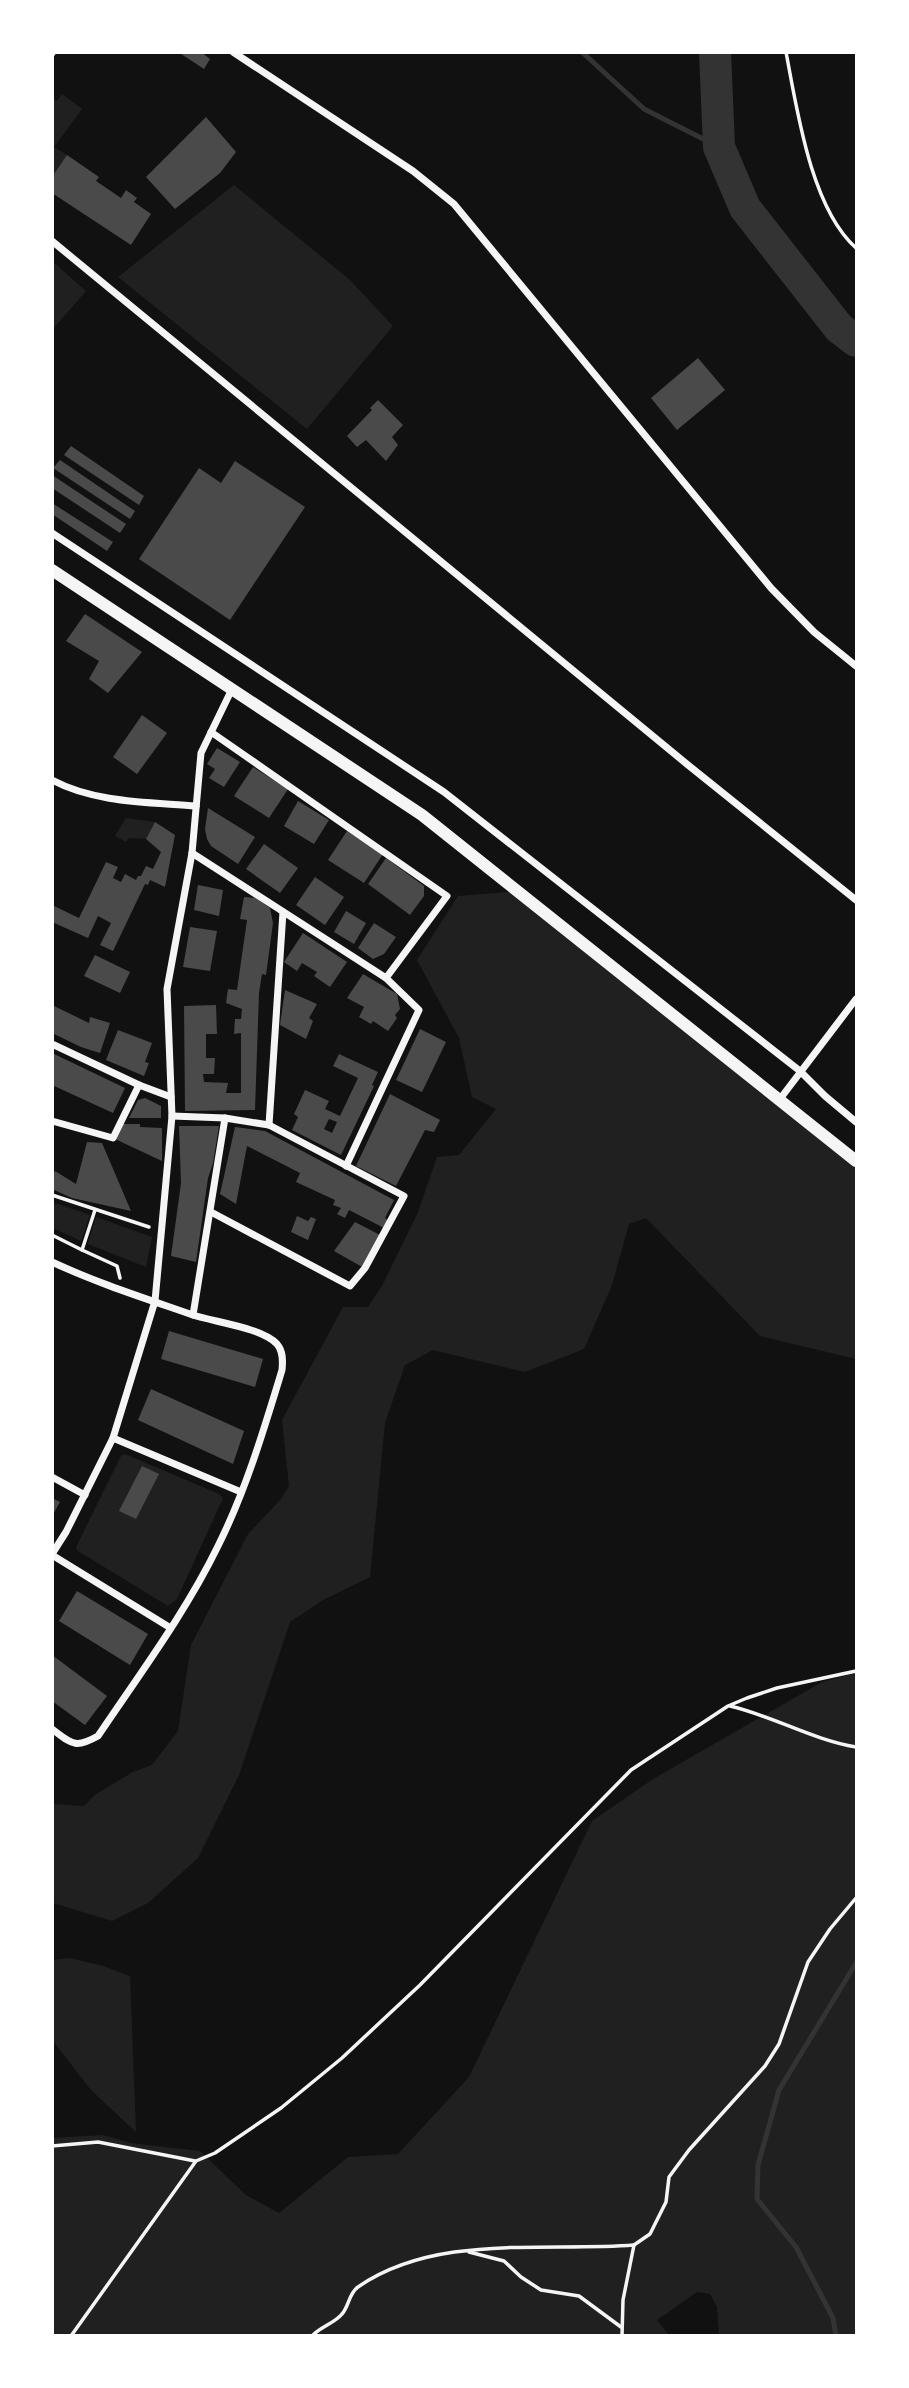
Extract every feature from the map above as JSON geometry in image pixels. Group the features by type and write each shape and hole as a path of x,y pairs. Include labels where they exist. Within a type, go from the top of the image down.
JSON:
{"main road":[{"path":"52,570 422,815 856,1161"}],"street":[{"path":"233,52 413,171 454,204 771,588 814,632 856,666"},
{"path":"52,241 677,756 856,900"},
{"path":"52,533 444,792 800,1071 856,1122"},
{"path":"169,1627 52,1555 113,1438 155,1301 172,1116 167,989 192,853 201,753 232,688"},
{"path":"211,732 447,896 386,978"},
{"path":"52,780 114,800 196,806"},
{"path":"192,853 386,978 419,1010 346,1166"},
{"path":"269,1125 283,912"},
{"path":"779,1098 856,999"},
{"path":"52,1044 171,1097"},
{"path":"52,1121 113,1138 139,1085"},
{"path":"172,1116 225,1118 269,1125 404,1196 366,1268 350,1286 211,1212"},
{"path":"193,1315 225,1118"},
{"path":"52,1262 86,1278 267,1337 278,1345 283,1357 271,1407 241,1492 218,1546 169,1627 98,1736 84,1744 71,1743 52,1729"},
{"path":"113,1438 241,1492"},
{"path":"52,1476 85,1495"}],"path":[{"path":"786,52 798,113 816,181 842,236 856,248"},
{"path":"52,1195 161,1231"},
{"path":"82,1250 94,1210"},
{"path":"52,1235 117,1266 122,1290"},
{"path":"71,2336 196,2161 215,2153 281,2108 342,2058 420,1985 631,1770 728,1706 777,1688 856,1671"},
{"path":"728,1706 856,1748"},
{"path":"312,2336 341,2315 355,2289 393,2266 463,2251 532,2246 592,2248 634,2245 650,2234 666,2202 670,2177 689,2150 765,2066 779,2044 808,1962 830,1929 856,1898"},
{"path":"52,2146 98,2142 196,2161"},
{"path":"622,2336 623,2300 634,2245"},
{"path":"463,2251 504,2261 521,2277 541,2290 579,2296 621,2328"}],"shaded area":[{"path":"62,94 82,109 54,147 67,155 53,177 53,98 57,101"},
{"path":"234,185 350,280 393,326 307,429 118,277"},
{"path":"53,262 86,291 53,329"},
{"path":"126,818 155,822 146,839 129,838 126,842 115,836"},
{"path":"519,891 856,1162 856,1359 760,1336 646,1218 629,1224 612,1285 584,1349 525,1372 433,1350 405,1365 385,1423 370,1577 323,1600 290,1622 239,1775 198,1858 148,1903 112,1921 53,1903 52,1804 84,1806 96,1794 133,1772 152,1765 178,1731 191,1645 248,1534 281,1499 289,1486 282,1420 343,1307 368,1307 383,1284 418,1212 437,1157 459,1155 496,1109 472,1097 459,1038 417,960 458,896"},
{"path":"55,1203 90,1215 81,1241 53,1228"},
{"path":"96,1217 152,1237 146,1267 88,1244"},
{"path":"125,1454 223,1498 177,1599 168,1606 78,1551 76,1547 121,1456"},
{"path":"856,1673 856,2335 719,2335 717,2307 710,2294 697,2292 657,2320 669,2335 53,2336 53,2138 103,2135 131,2143 200,2151 246,2195 279,2213 348,2157 398,2154 469,2077 592,1821 653,1779 822,1682"},
{"path":"70,1958 130,1976 136,2132 91,2090 53,2041 53,1960"}],"building":[{"path":"178,52 201,52 210,59 204,69"},
{"path":"206,117 236,152 220,173 175,209 146,177"},
{"path":"67,155 99,177 96,181 121,198 126,190 137,198 134,202 151,214 131,245 52,193 52,177"},
{"path":"698,358 725,390 677,430 651,398"},
{"path":"378,400 403,425 392,437 398,445 386,461 366,440 357,447 347,436"},
{"path":"71,446 144,496 139,505 64,455"},
{"path":"60,460 135,511 130,519 53,468"},
{"path":"235,461 305,507 230,620 139,559 199,468 221,483"},
{"path":"52,475 126,524 120,533 52,488"},
{"path":"52,503 113,542 107,551 52,514"},
{"path":"85,614 142,652 108,693 89,679 99,661 66,641"},
{"path":"142,715 167,733 137,774 113,757"},
{"path":"217,748 240,762 224,787 209,778 215,769 207,764"},
{"path":"253,767 288,789 269,818 234,796"},
{"path":"298,801 329,820 314,844 284,826"},
{"path":"208,808 255,837 238,864 211,846 207,839 205,829"},
{"path":"155,822 175,835 165,887 150,880 148,885 145,884 113,951 100,945 111,923 98,916 88,938 52,922 52,905 79,918 106,862 118,867 113,878 121,882 125,874 136,880 146,866 153,869 161,852 146,839"},
{"path":"347,831 383,854 364,883 328,860"},
{"path":"264,844 298,868 280,893 246,869"},
{"path":"386,858 424,886 424,896 410,915 368,884"},
{"path":"315,877 344,897 325,925 296,905"},
{"path":"198,885 223,890 219,916 194,910"},
{"path":"244,897 257,898 270,908 273,923 266,975 262,974 259,993 255,1110 185,1111 184,1006 216,1005 217,1034 206,1034 206,1058 215,1058 214,1074 203,1074 204,1082 228,1083 226,1093 241,1093 241,1033 234,1034 235,1019 241,1019 242,1009 226,1003 228,989 237,990 247,920 240,919"},
{"path":"346,911 366,923 354,944 334,932"},
{"path":"374,923 396,937 384,954 373,959 358,948"},
{"path":"190,927 217,931 210,971 183,967"},
{"path":"303,933 347,962 330,987 314,976 317,972 302,963 297,971 284,962"},
{"path":"95,955 130,972 120,993 84,976"},
{"path":"363,974 397,994 400,1009 388,1031 373,1021 371,1024 359,1017 364,1007 347,998"},
{"path":"285,990 317,1004 309,1018 313,1021 306,1039 280,1025"},
{"path":"52,1005 89,1023 90,1017 110,1023 100,1053 52,1033"},
{"path":"420,1029 446,1042 422,1092 396,1080"},
{"path":"118,1030 152,1043 145,1062 149,1063 144,1076 106,1060"},
{"path":"52,1053 125,1088 113,1113 52,1085"},
{"path":"339,1054 378,1072 341,1155 292,1130 298,1117 294,1114 305,1090 329,1101 325,1109 340,1116 358,1078 333,1066","holes":["329,1119 337,1122 332,1133 324,1129"]},
{"path":"390,1094 440,1120 434,1132 425,1130 396,1186 356,1166"},
{"path":"145,1098 161,1106 161,1118 129,1118 138,1100"},
{"path":"122,1124 162,1128 162,1161 115,1139"},
{"path":"179,1126 219,1126 208,1178 196,1262 171,1256 181,1183"},
{"path":"235,1127 265,1131 394,1200 385,1218 388,1220 384,1228 349,1210 345,1218 337,1214 341,1208 333,1205 335,1200 296,1182 300,1173 247,1146 236,1204 220,1194"},
{"path":"87,1142 102,1143 131,1211 72,1198 52,1189 52,1175 55,1171 76,1184"},
{"path":"297,1216 308,1221 311,1217 316,1219 308,1240 291,1232"},
{"path":"355,1222 380,1235 364,1268 334,1251"},
{"path":"169,1331 263,1359 255,1387 161,1359"},
{"path":"151,1389 244,1431 233,1464 138,1420"},
{"path":"142,1466 159,1474 136,1519 119,1511"},
{"path":"52,1498 60,1502 52,1516"},
{"path":"77,1591 148,1634 130,1665 59,1621"},
{"path":"52,1655 107,1696 85,1725 52,1701"}],"waterway":[{"path":"582,52 644,109 719,147"},
{"path":"715,52 719,147 745,208 839,328 856,341"},
{"path":"836,2336 833,2318 796,2247 757,2199 758,2165 779,2090 856,1963"}]}
